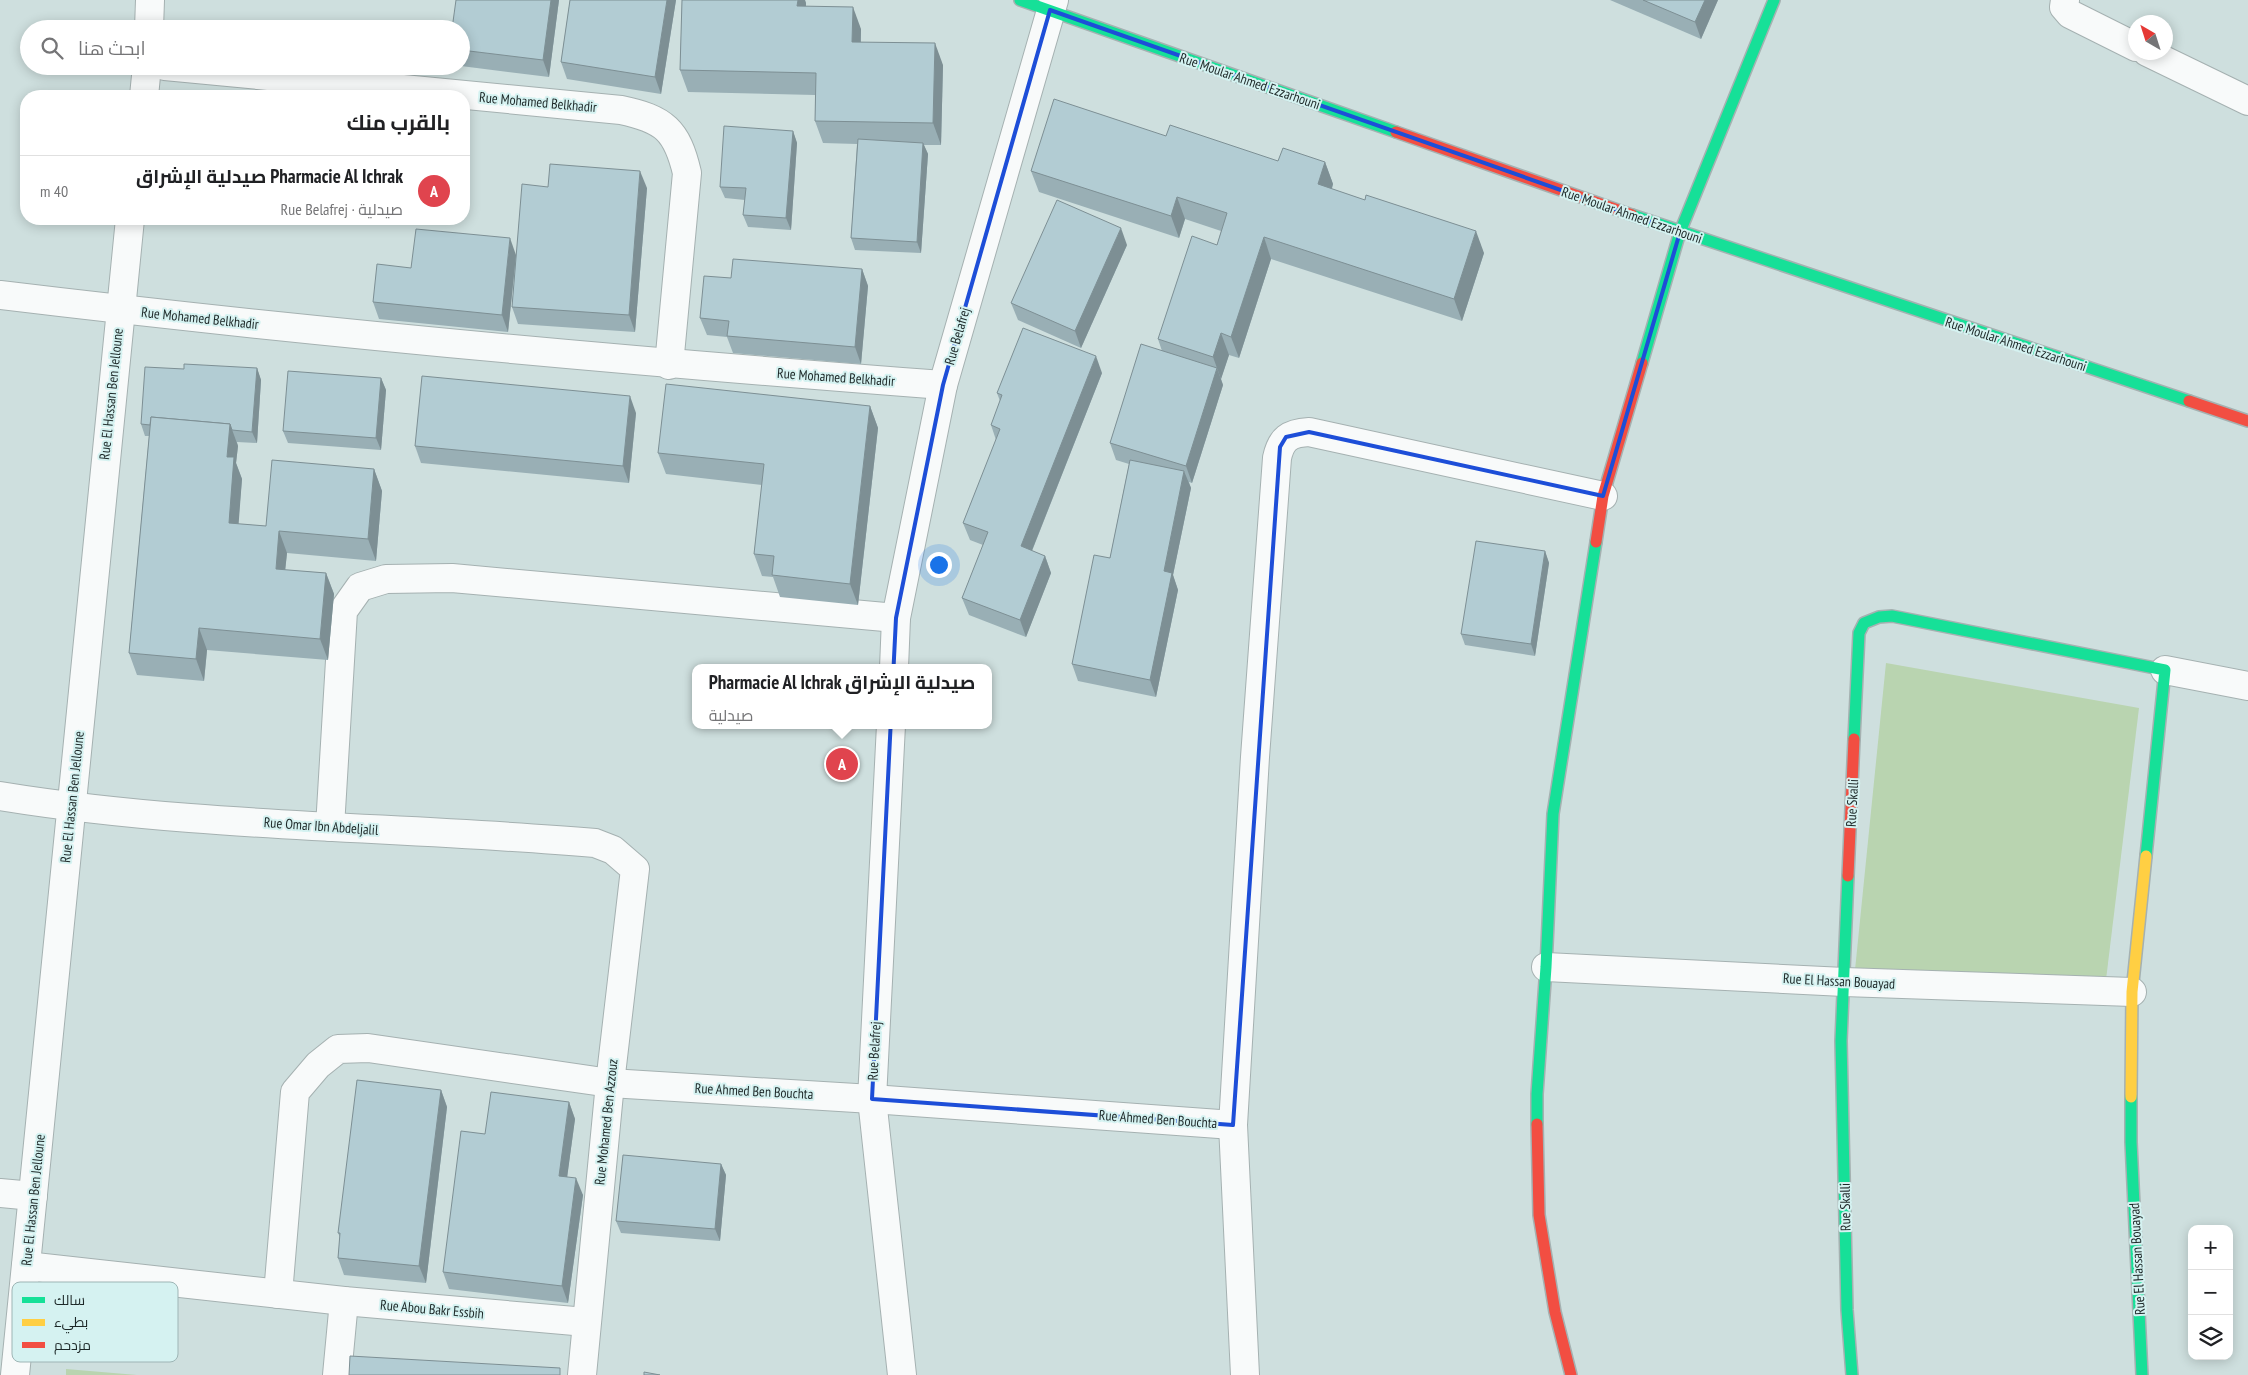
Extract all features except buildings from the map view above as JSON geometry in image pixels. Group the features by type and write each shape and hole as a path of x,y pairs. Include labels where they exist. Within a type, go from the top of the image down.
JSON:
{"street":[{"path":"149,20 150,0"},
{"name":"Rue Moular Ahmed Ezzarhouni","path":"1020,0 1052,5 1680,232 2248,421"},
{"path":"1570,1375 1555,1312 1540,1215 1537,1094 1546,967 1553,814 1603,496 1680,232 1774,0"},
{"path":"2066,0 2064,7 2070,14 2128,43"},
{"name":"Rue Belafrej","path":"894,664 896,618 943,386 1052,5"},
{"path":"2163,60 2248,101"},
{"path":"145,90 146,75"},
{"name":"Rue Mohamed Belkhadir","path":"258,75 414,90"},
{"name":"Rue Mohamed Belkhadir","path":"470,95 621,110 651,118 667,129 681,148 687,173 669,364"},
{"name":"Rue El Hassan Ben Jelloune","path":"24,1282 119,310 129,225"},
{"name":"Rue Mohamed Belkhadir","path":"0,295 119,310 669,364 943,386"},
{"path":"1245,1375 1233,1125 1256,747 1277,458 1280,447 1286,437 1297,433 1309,432 1603,496"},
{"path":"330,827 343,611 360,587 386,579 452,578 896,618"},
{"name":"Rue Skalli","path":"1852,1375 1847,1310 1841,1061 1859,633 1864,623 1879,617 1892,616 2248,686"},
{"name":"Rue El Hassan Bouayad","path":"2142,1375 2131,1142 2132,992 2165,670"},
{"name":"Rue Belafrej","path":"891,729 872,1099 902,1375"},
{"name":"Rue Omar Ibn Abdeljalil","path":"0,796 71,807 330,827 595,843 613,850 635,869"},
{"name":"Rue Mohamed Ben Azzouz","path":"582,1375 610,1083 635,869"},
{"name":"Rue El Hassan Bouayad","path":"1546,967 1844,982 2132,992"},
{"name":"Rue Ahmed Ben Bouchta","path":"278,1294 295,1092 318,1065 338,1049 368,1048 610,1083 872,1099 1233,1125"},
{"path":"0,1193 33,1196"},
{"name":"Rue Abou Bakr Essbih","path":"26,1266 170,1282"},
{"name":"Rue Abou Bakr Essbih","path":"178,1283 344,1301 586,1322"},
{"path":"337,1375 344,1301"},
{"name":"Rue El Hassan Ben Jelloune","path":"15,1375 16,1362"}],"highlighted area":[{"path":"1050,10 1680,232 1603,496 1309,432 1286,437 1280,447 1233,1125 872,1099 896,618 943,385"}],"green space":[{"path":"1886,663 2139,708 2105,988 1855,970"},
{"path":"66,1369 137,1375 66,1375"}],"traffic: fast":[{"path":"1020,0 1396,132"},
{"path":"1642,363 1680,232 1774,0"},
{"path":"1632,215 2189,401"},
{"path":"1537,1124 1537,1094 1546,967 1553,814 1596,542"},
{"path":"1854,739 1859,633 1864,623 1879,617 1892,616 2165,670 2146,856"},
{"path":"1848,876 1841,1041 1847,1310 1852,1375"},
{"path":"2131,1097 2131,1142 2142,1375"}],"traffic: slow":[{"path":"2131,1097 2132,992 2146,856"}],"traffic: jam":[{"path":"1396,132 1632,215"},
{"path":"1596,542 1603,496 1642,363"},
{"path":"2189,401 2248,421"},
{"path":"1848,876 1854,739"},
{"path":"1537,1124 1539,1215 1555,1312 1571,1375"}],"place":[{"name":"Pharmacie Al Ichrak صيدلية الإشراق","path":"842,764"}]}
